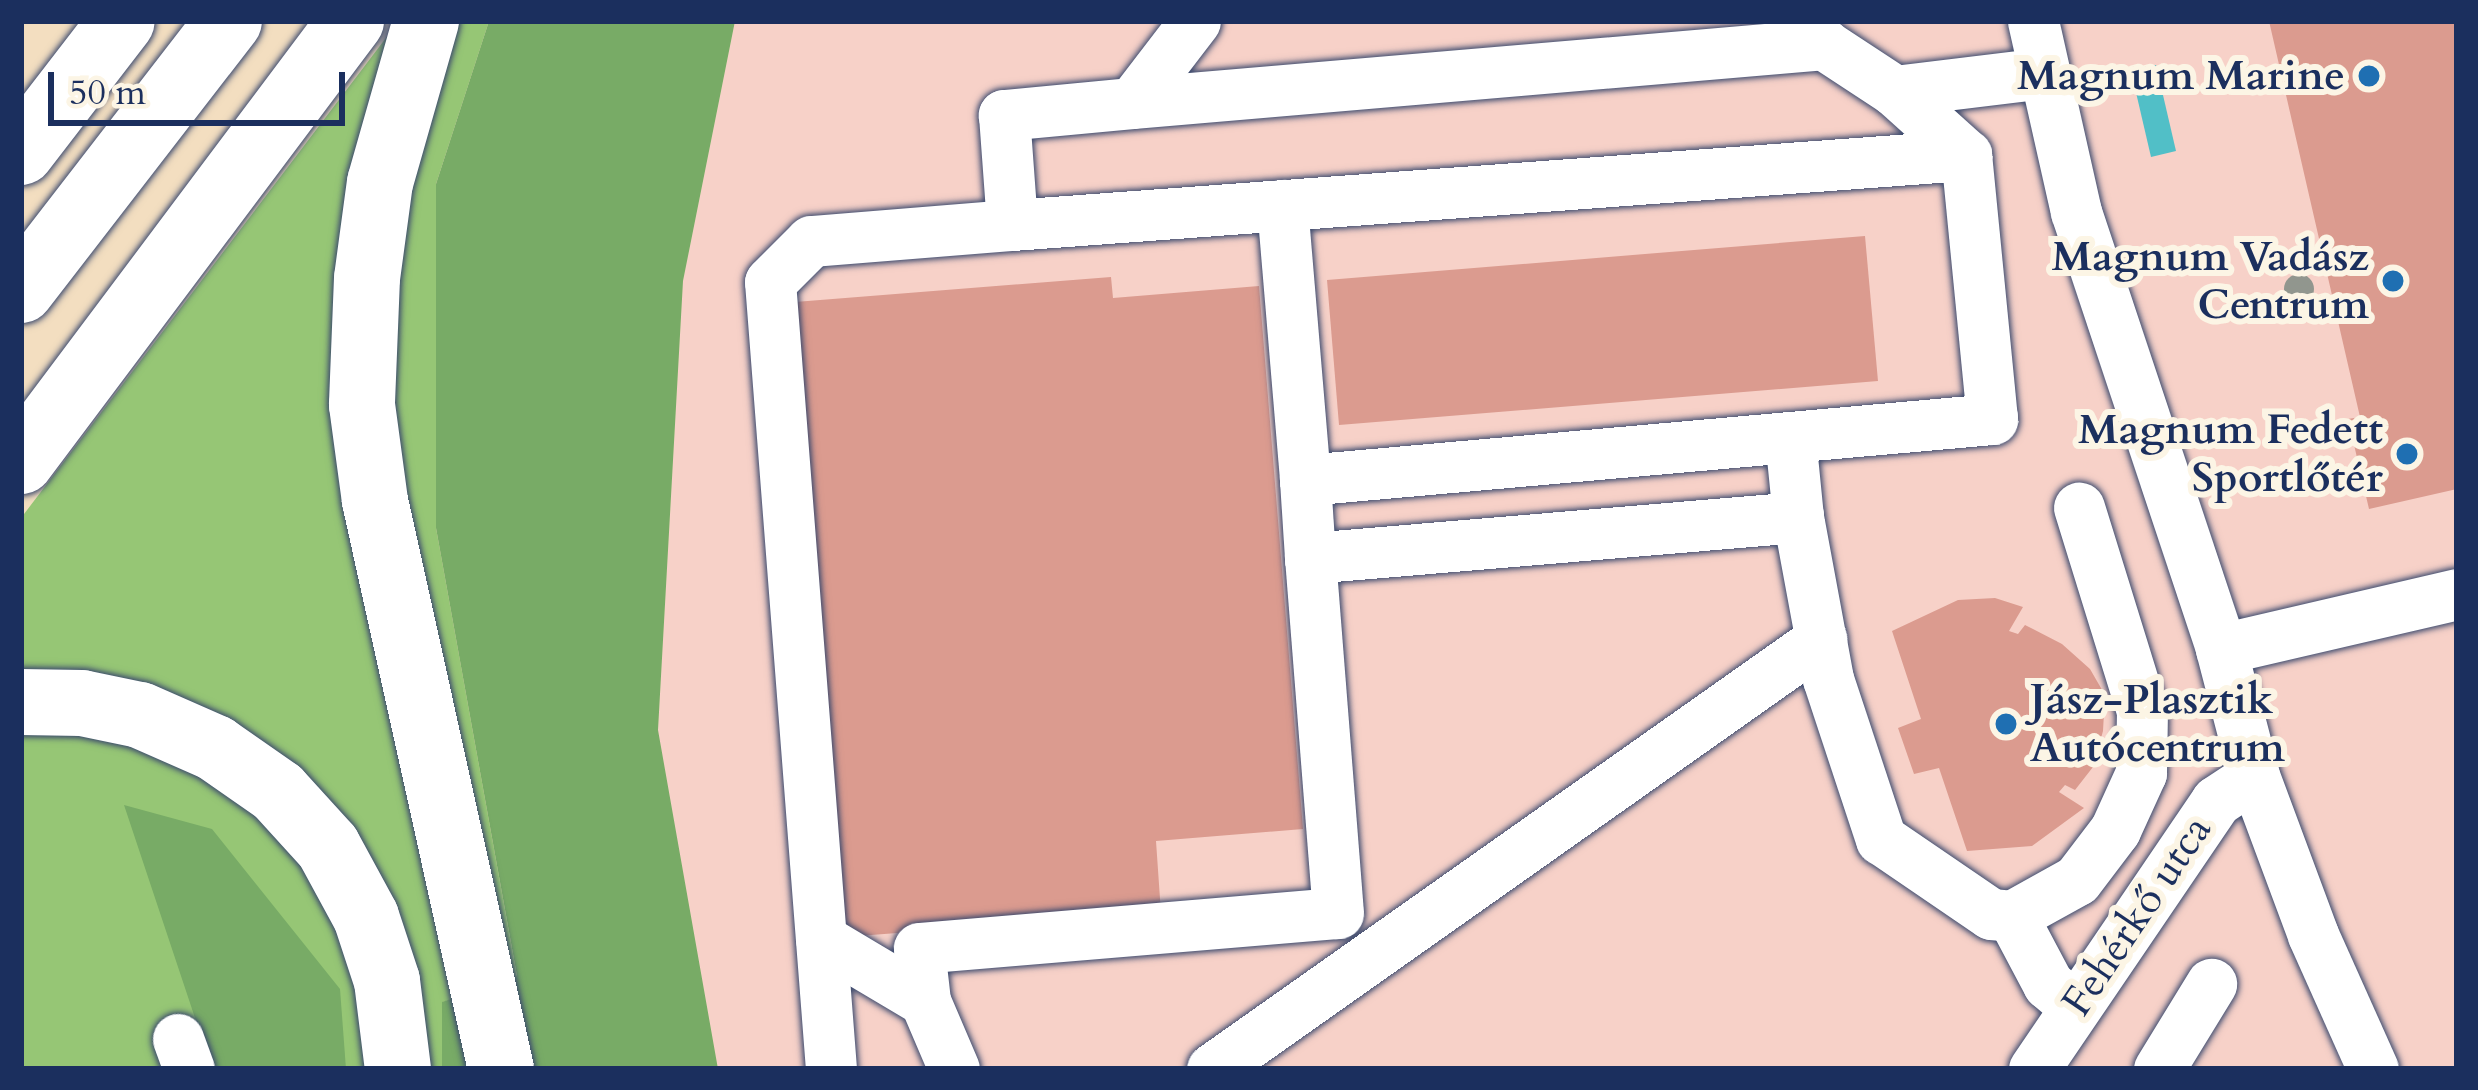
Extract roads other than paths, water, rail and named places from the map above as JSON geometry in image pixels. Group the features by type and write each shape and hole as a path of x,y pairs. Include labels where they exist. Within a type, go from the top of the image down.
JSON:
{"highway":[{"path":"21,152 122,21"},
{"path":"21,290 229,21"},
{"path":"21,461 351,21"},
{"path":"419,40 380,182 367,278 362,405 374,501 501,1069"},
{"path":"21,702 82,703 140,715 215,748 278,792 328,847 366,917 387,981 398,1069"}],"street":[{"path":"1132,103 1195,21"},
{"name":"Fehérkő utca","path":"2032,21 2077,212 2222,649 2254,776 2313,935 2373,1069"},
{"path":"1012,225 1004,115 1806,33 1895,92 1966,155 1991,419 1305,479"},
{"path":"1895,92 2044,74"},
{"path":"830,1069 770,282 811,241 1966,155"},
{"path":"954,1069 925,1001 919,948 1338,913 1282,205"},
{"path":"1790,437 1798,517 1828,679 1881,839 1990,914 2012,916 2078,880 2115,830 2141,773 2142,711 2079,508"},
{"path":"1310,557 1798,517"},
{"path":"2222,649 2457,594"},
{"path":"1212,1069 1821,639"},
{"name":"Fehérkő utca","path":"2034,1069 2216,801 2254,776"},
{"path":"2012,916 2048,984 2074,1006"},
{"path":"821,939 925,1001"},
{"path":"2159,1069 2211,985"}],"water":[{"path":"2156,65 2176,151 2151,157 2131,71"}],"place":[{"name":"Magnum Marine","path":"2369,76"},
{"name":"Magnum Vadász Centrum","path":"2393,281"},
{"name":"Magnum Fedett Sportlőtér","path":"2407,454"},
{"name":"Jász-Plasztik Autócentrum","path":"2006,724"}]}
